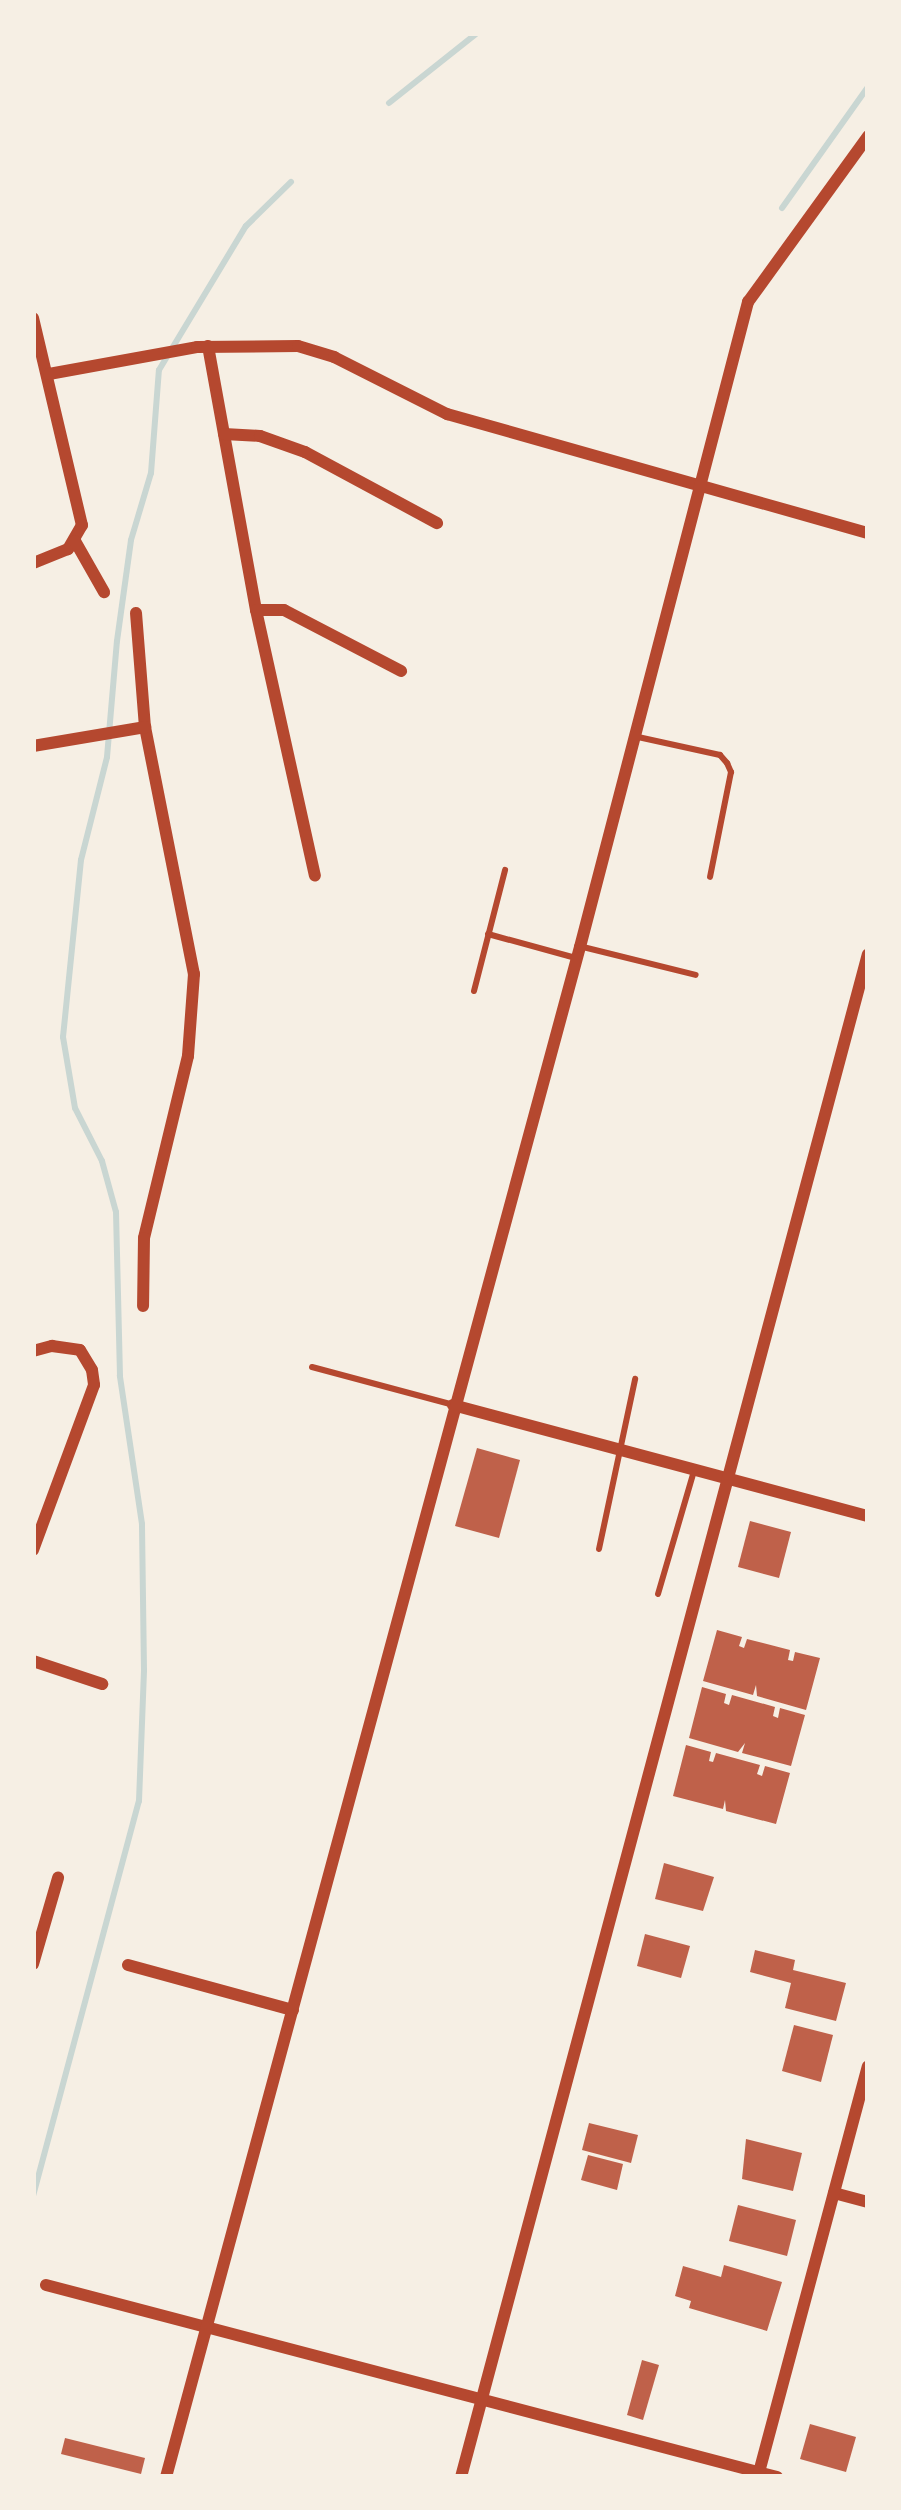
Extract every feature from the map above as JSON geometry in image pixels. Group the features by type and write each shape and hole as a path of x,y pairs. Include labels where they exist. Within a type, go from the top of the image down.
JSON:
{"street":[{"path":"166,2477 578,952 748,302 868,136"},
{"path":"33,318 81,509 75,541 104,592"},
{"path":"49,374 202,347 298,346 334,357 447,414 698,489 868,533"},
{"path":"202,347 315,876"},
{"path":"224,434 260,436 305,452 437,523"},
{"path":"33,563 75,541"},
{"path":"256,610 284,610 401,671"},
{"path":"136,613 145,727 194,974 188,1057 144,1238 143,1306"},
{"path":"33,746 145,727"},
{"path":"461,2477 868,954"},
{"path":"33,1351 52,1346 80,1350 92,1370 90,1406 37,1525 33,1550"},
{"path":"453,1405 868,1516"},
{"path":"33,1661 102,1684"},
{"path":"33,1964 58,1878"},
{"path":"128,1965 293,2010"},
{"path":"758,2474 868,2066"},
{"path":"834,2193 868,2202"},
{"path":"46,2285 777,2477"}],"lane":[{"path":"634,736 720,755 728,763 731,772 710,877"},
{"path":"474,991 505,870"},
{"path":"488,934 696,974"},
{"path":"312,1367 453,1405"},
{"path":"599,1549 635,1379"},
{"path":"658,1594 694,1468"}],"building":[{"path":"477,1448 520,1460 499,1538 455,1526"},
{"path":"750,1521 791,1532 779,1578 738,1567"},
{"path":"717,1630 742,1637 739,1646 744,1648 747,1639 790,1650 788,1660 793,1661 795,1652 820,1658 806,1710 757,1696 756,1685 753,1695 703,1681"},
{"path":"702,1687 726,1694 724,1703 729,1705 732,1695 775,1707 773,1716 778,1718 780,1708 805,1715 791,1766 742,1753 745,1743 738,1752 689,1738"},
{"path":"686,1745 711,1752 709,1761 713,1762 716,1753 760,1765 757,1774 762,1776 765,1766 790,1773 776,1824 726,1811 725,1800 723,1809 673,1796"},
{"path":"664,1863 714,1877 703,1911 655,1899"},
{"path":"645,1934 690,1946 681,1978 637,1966"},
{"path":"755,1950 795,1960 793,1970 846,1983 836,2021 785,2008 791,1983 750,1972"},
{"path":"794,2025 833,2035 821,2082 782,2071"},
{"path":"589,2123 638,2135 631,2163 582,2150"},
{"path":"746,2139 802,2153 793,2191 742,2179"},
{"path":"588,2155 623,2164 617,2190 581,2180"},
{"path":"738,2205 796,2220 787,2256 729,2241"},
{"path":"724,2265 782,2282 767,2331 689,2308 691,2301 675,2296 683,2266 721,2277"},
{"path":"642,2360 659,2365 643,2420 627,2415"},
{"path":"810,2424 856,2437 846,2472 800,2459"},
{"path":"65,2438 145,2458 141,2474 61,2454"}],"waterway":[{"path":"389,103 477,33"},
{"path":"782,208 868,87"},
{"path":"33,2196 139,1801 144,1670 142,1524 120,1376 116,1212 102,1161 75,1108 63,1037 81,860 107,757 131,540 151,473 159,370 246,226 291,182"}]}
